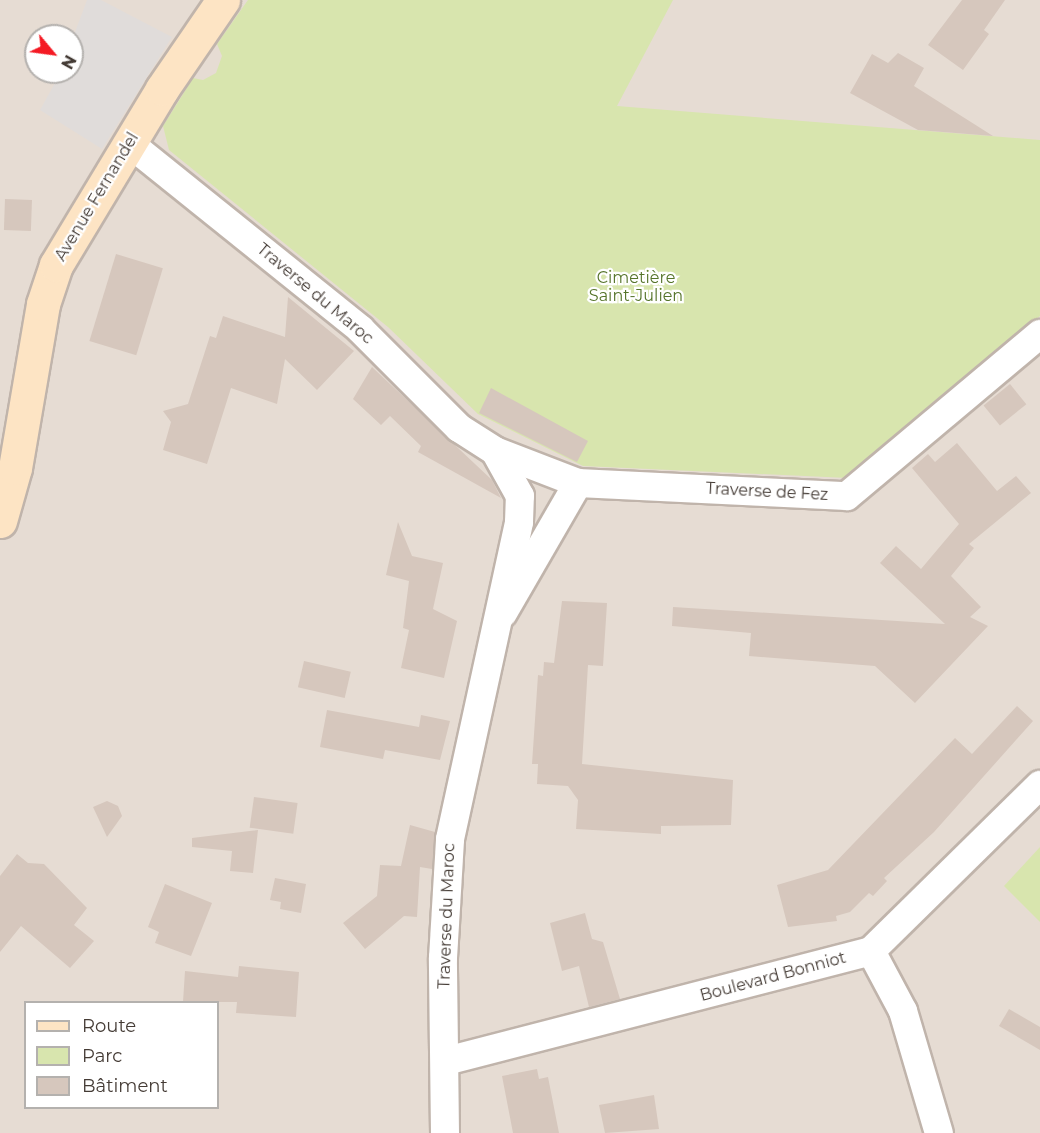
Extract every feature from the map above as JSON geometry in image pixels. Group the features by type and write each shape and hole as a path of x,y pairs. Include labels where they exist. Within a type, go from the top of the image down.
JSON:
{"main road":[{"name":"Avenue Fernandel","path":"0,521 15,468 43,304 56,265 129,143 224,0"}],"street":[{"name":"Traverse du Maroc","path":"129,143 360,329 459,428 495,451 578,483 495,632"},
{"name":"Traverse de Fez","path":"578,483 847,496 1040,334"},
{"name":"Traverse du Maroc","path":"445,1133 446,1061 443,958 450,839 495,632 520,496 495,451"},
{"name":"Boulevard Bonniot","path":"446,1061 871,951 1040,785"},
{"path":"871,951 903,1011 939,1133"}],"shaded area":[{"path":"0,0 1040,0 1040,1133 0,1133"},
{"path":"87,0 101,0 172,37 102,149 40,110 54,84 84,84 84,24 78,24"}],"green space":[{"name":"Cimetière Saint-Julien","path":"248,0 673,0 617,106 1040,140 1040,316 848,478 583,466 478,414 388,327 169,150 163,126 193,78 203,80 216,73 222,56 217,44"},
{"path":"1040,847 1040,922 1004,886"}],"building":[{"path":"962,0 1005,0 984,30 989,34 963,70 928,45"},
{"path":"898,53 924,68 914,86 993,136 918,130 850,93 872,54 888,63"},
{"path":"5,199 32,200 31,231 4,230"},
{"path":"116,254 163,268 136,355 89,341"},
{"path":"288,297 354,351 317,390 285,359 277,404 231,388 207,464 163,450 171,422 163,411 188,404 210,336 216,338 223,316 285,337"},
{"path":"372,367 492,480 501,498 418,452 421,446 390,416 381,425 353,399"},
{"path":"1010,384 1026,404 1000,426 984,405"},
{"path":"491,388 588,441 577,462 479,413"},
{"path":"957,443 997,491 1016,476 1031,493 969,544 974,548 951,576 981,607 970,617 988,626 915,703 875,666 749,656 751,633 672,626 673,607 945,624 880,563 896,546 921,569 959,524 912,468 928,454 935,462"},
{"path":"398,522 412,556 443,563 433,609 457,621 444,678 401,668 409,630 403,628 409,581 386,575"},
{"path":"562,601 607,603 603,666 588,665 582,764 733,780 731,825 661,826 661,834 576,829 578,800 568,786 537,784 538,764 532,764 538,675 543,676 544,662 554,663"},
{"path":"304,661 351,672 345,698 298,687"},
{"path":"1017,706 1033,721 934,832 884,878 887,881 873,896 869,893 850,912 836,916 837,921 788,927 777,885 828,870 955,738 972,754"},
{"path":"327,710 419,727 421,715 450,721 440,760 385,750 383,759 320,747"},
{"path":"254,797 298,803 293,834 250,828"},
{"path":"107,801 118,806 122,816 107,837 93,807"},
{"path":"410,825 435,832 432,869 420,867 417,917 404,916 365,949 343,923 377,896 380,865 401,866"},
{"path":"258,830 253,873 230,871 232,851 192,847 192,838"},
{"path":"17,854 28,863 44,864 87,908 74,925 94,941 70,968 21,926 0,952 0,876"},
{"path":"275,878 306,884 301,913 280,909 281,902 270,900"},
{"path":"165,884 212,903 191,956 155,943 159,932 148,927"},
{"path":"585,913 592,939 603,942 620,999 589,1007 579,966 562,971 550,923"},
{"path":"239,966 299,972 296,1017 236,1013 237,1002 183,1001 185,971 238,977"},
{"path":"1009,1009 1040,1027 1040,1050 999,1026"},
{"path":"537,1069 539,1079 548,1077 559,1133 513,1133 502,1076"},
{"path":"654,1095 659,1129 605,1133 599,1105"}]}
